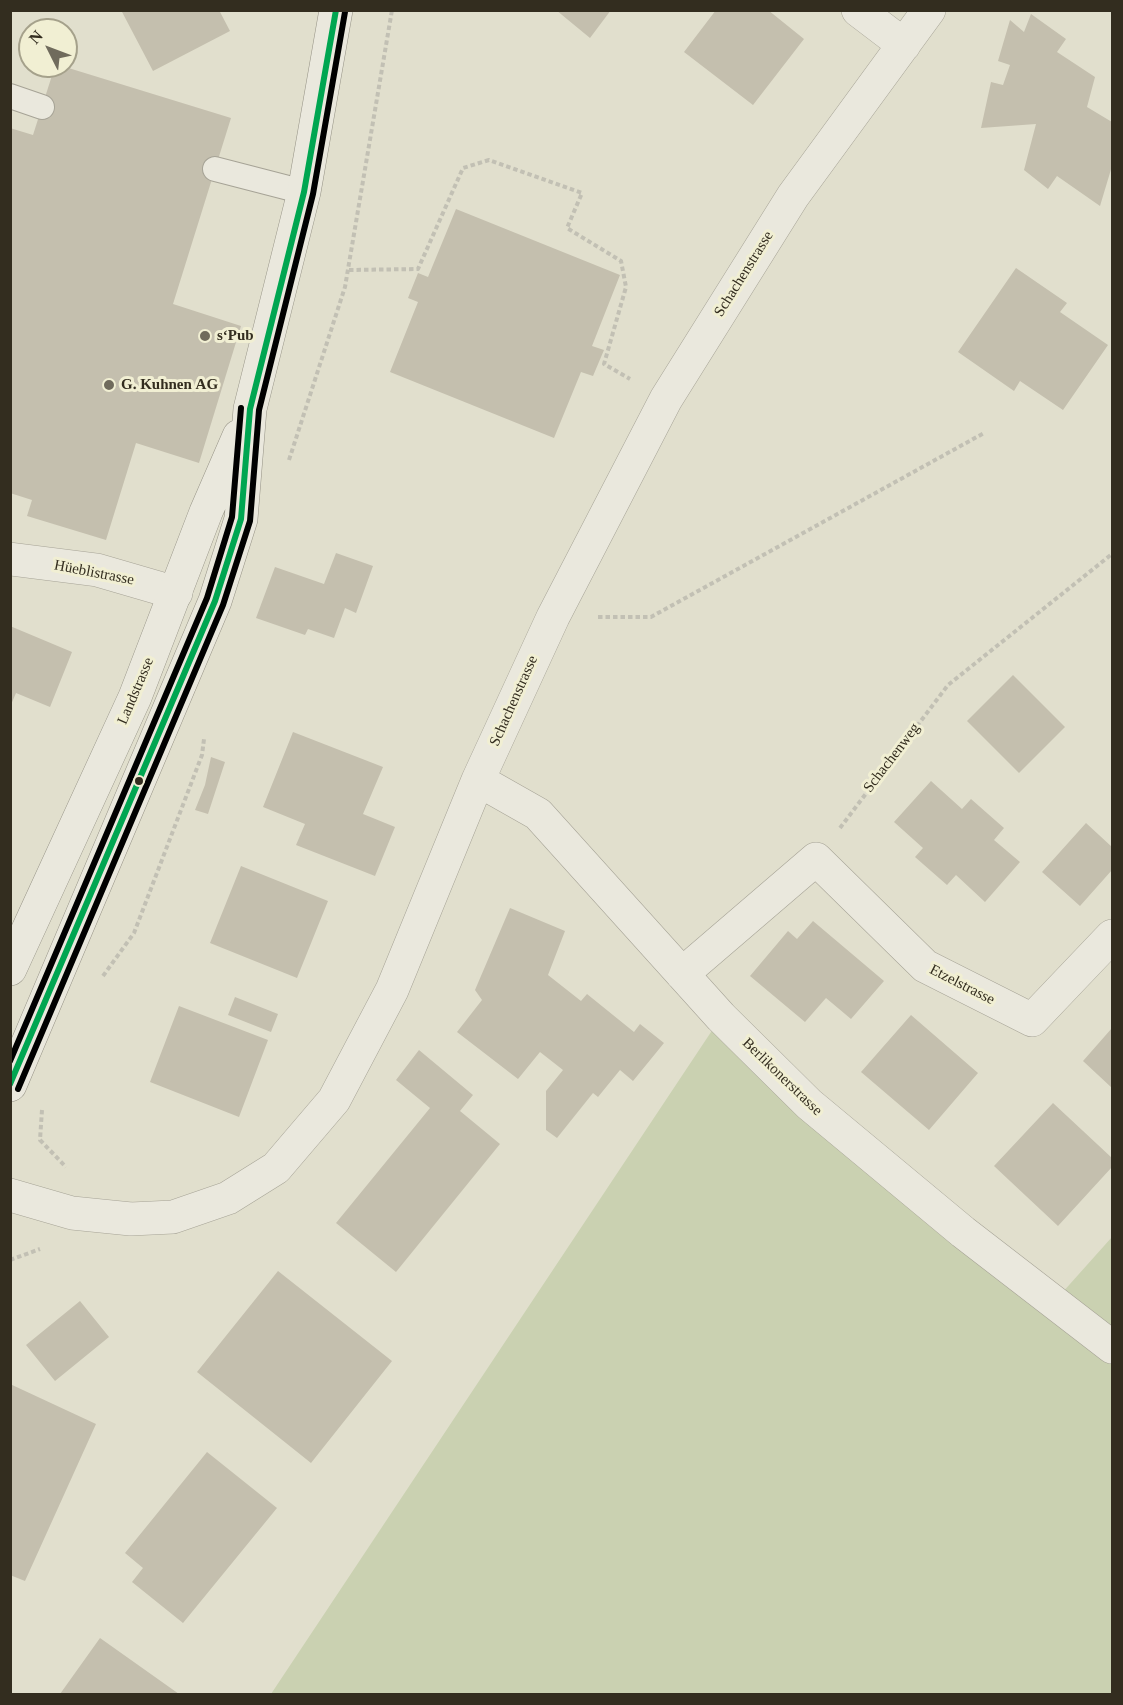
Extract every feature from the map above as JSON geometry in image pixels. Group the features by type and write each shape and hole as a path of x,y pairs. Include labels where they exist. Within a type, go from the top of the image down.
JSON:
{"street":[{"name":"Landstrasse","path":"10,1085 215,601 240,519 250,409 304,192 336,10"},
{"path":"858,10 904,45"},
{"name":"Schachenstrasse","path":"10,1195 72,1213 131,1219 173,1217 228,1198 276,1168 334,1100 382,1010 478,780 552,617 666,399 793,196 929,10"},
{"name":"Landstrasse","path":"10,969 135,697 206,512 250,409"},
{"name":"Hüeblistrasse","path":"10,559 97,570 176,593"},
{"name":"Berlikonerstrasse","path":"478,780 538,814 721,1017 809,1104 963,1232 1113,1347"},
{"path":"682,974 816,859"},
{"name":"Etzelstrasse","path":"816,859 925,966 1032,1020 1113,936"}],"lane":[{"path":"10,96 42,107"},
{"path":"215,169 304,192"}],"path":[{"path":"349,270 418,269 463,168 489,160 582,193 567,228 621,261 626,288 604,364 666,399"},
{"path":"552,617 651,617 984,433"},
{"name":"Schachenweg","path":"816,859 948,685 1113,554"}],"green space":[{"path":"721,1017 1053,1303 1112,1237 1112,1694 271,1694"}],"building":[{"path":"121,10 219,10 230,31 153,71"},
{"path":"556,10 611,10 590,38"},
{"path":"716,10 768,10 804,39 753,105 684,52"},
{"path":"1031,14 1066,39 1057,52 1095,77 1087,107 1112,122 1112,166 1100,206 1057,176 1048,189 1024,170 1036,124 981,128 991,82 1003,85 1010,65 998,61 1010,20 1024,32"},
{"path":"78,71 231,118 173,304 241,326 199,463 136,443 106,540 27,516 32,500 10,493 10,128 33,135 51,78 78,78"},
{"path":"456,209 620,275 592,346 604,350 593,376 581,372 554,438 390,372 418,302 408,298 418,273 428,277"},
{"path":"1016,268 1067,303 1060,312 1108,345 1063,410 1020,381 1014,391 958,352"},
{"path":"336,553 373,566 356,613 345,608 334,638 308,629 305,635 256,618 275,567 324,584"},
{"path":"10,626 72,652 50,707 16,693 10,707"},
{"path":"1013,675 1065,727 1019,773 967,721"},
{"path":"293,732 383,767 363,814 395,827 375,876 296,845 305,824 263,807"},
{"path":"211,757 225,762 208,814 195,810 205,785"},
{"path":"931,781 962,809 971,799 1004,828 994,840 1020,862 985,902 956,875 947,885 915,857 923,848 894,822"},
{"path":"1086,823 1112,847 1112,870 1080,906 1042,872"},
{"path":"241,866 328,901 297,978 210,943"},
{"path":"510,908 565,931 548,975 581,1001 587,994 634,1032 640,1024 664,1043 633,1081 620,1070 598,1097 593,1093 557,1138 546,1130 546,1091 563,1070 540,1052 518,1079 457,1032 482,1000 475,990"},
{"path":"813,921 884,981 851,1019 826,998 805,1022 750,976 788,931 797,939"},
{"path":"235,997 278,1014 271,1032 228,1015"},
{"path":"179,1006 268,1040 239,1117 150,1082"},
{"path":"911,1015 978,1073 929,1130 861,1072"},
{"path":"1112,1028 1112,1088 1083,1061"},
{"path":"419,1050 473,1095 460,1111 500,1144 396,1272 336,1223 430,1108 396,1080"},
{"path":"1053,1103 1112,1158 1112,1167 1058,1226 994,1166"},
{"path":"278,1271 392,1361 311,1463 197,1372"},
{"path":"80,1301 109,1337 55,1381 26,1345"},
{"path":"10,1384 96,1424 25,1581 10,1575"},
{"path":"207,1452 277,1508 183,1623 132,1582 143,1568 125,1553"},
{"path":"100,1638 179,1694 60,1694"}],"transit line":[{"path":"10,1084 215,601 241,519 250,409 304,192 336,10"},
{"path":"18,1089 223,605 250,521 259,410 313,194 345,12"},
{"path":"10,1061 207,598 232,517 241,408"}],"place":[{"name":"s‘Pub","path":"205,336"},
{"name":"G. Kuhnen AG","path":"109,385"}]}
